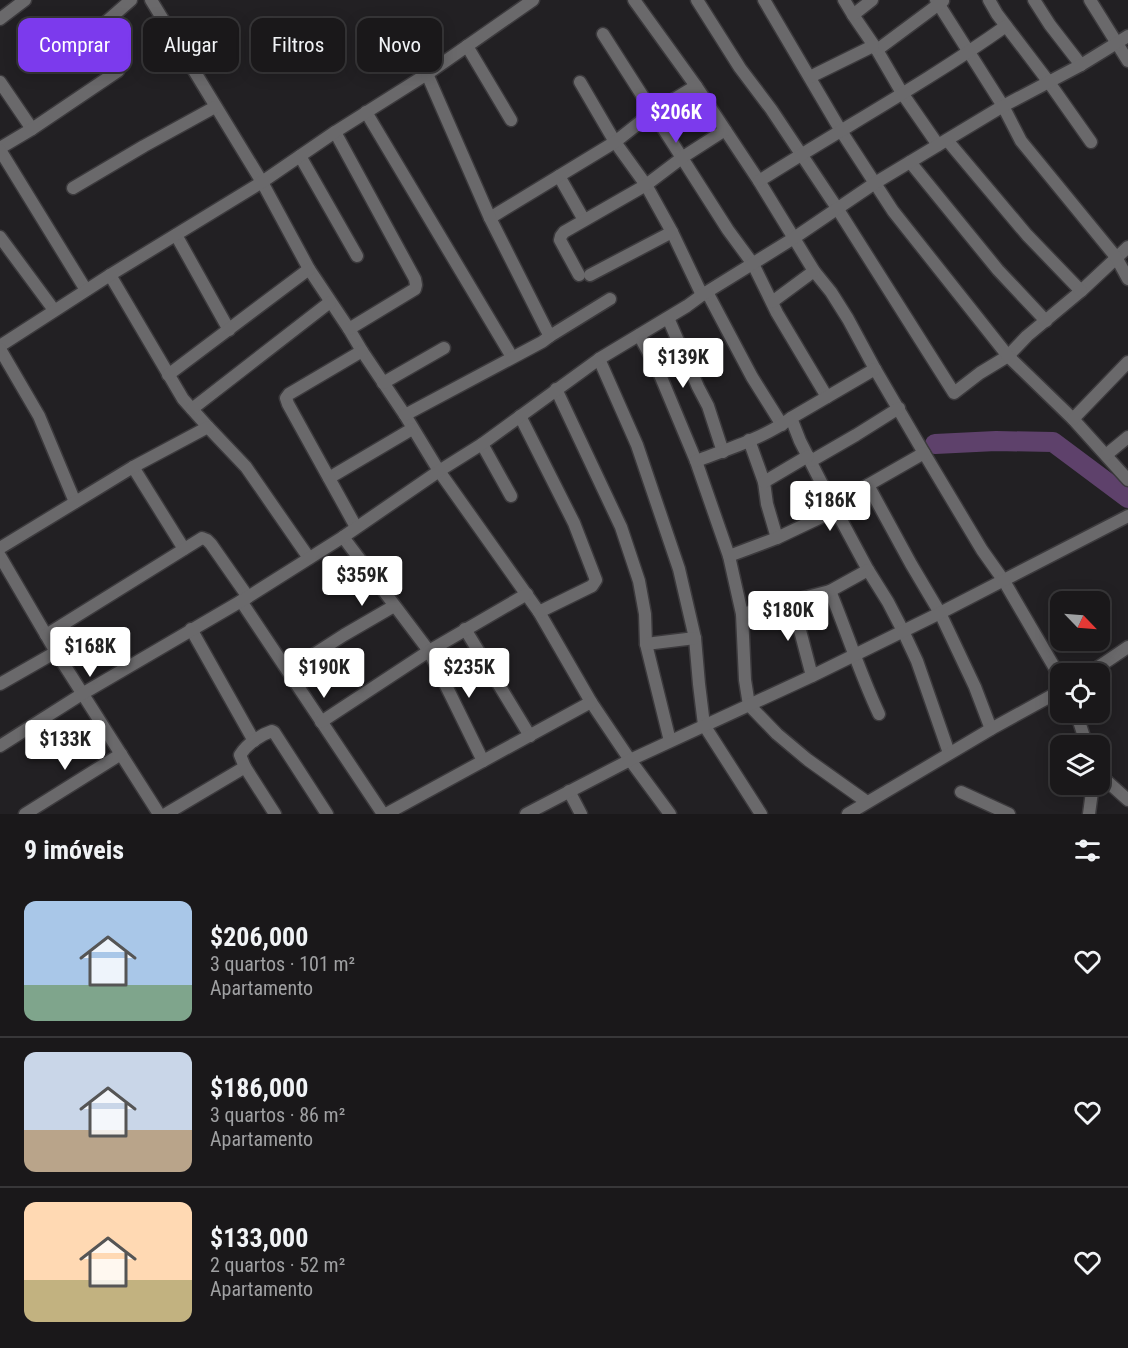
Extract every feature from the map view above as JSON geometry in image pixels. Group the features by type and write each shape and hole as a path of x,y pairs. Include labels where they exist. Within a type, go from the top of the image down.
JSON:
{"street":[{"path":"0,19 25,0"},
{"path":"111,18 131,0"},
{"path":"151,0 262,182 309,269 330,302 439,471 539,612 591,702 670,814"},
{"path":"75,502 39,416 0,348 54,310 262,182 335,132 427,74 533,0"},
{"path":"634,0 696,86 814,271 831,292 924,453 982,550 1004,580 1052,663"},
{"path":"698,0 740,68 771,109 837,208 954,393 980,373 1008,356 1027,336 1082,291 1128,247"},
{"path":"764,0 841,131 893,212 1008,356 1073,419 1128,480"},
{"path":"844,0 902,93 943,143 1082,291"},
{"path":"853,15 872,0"},
{"path":"989,0 1091,142"},
{"path":"1034,0 1080,65"},
{"path":"1090,0 1128,61"},
{"path":"810,77 875,48 940,1 1022,141 1116,257 1128,279"},
{"path":"759,182 969,52 1006,26"},
{"path":"603,34 728,230 753,264 777,313 827,397"},
{"path":"0,746 82,694 245,599 343,537 482,444 599,359 794,238 875,183 1003,106 1080,65 1128,36"},
{"path":"467,46 511,120"},
{"path":"86,290 0,149 117,72"},
{"path":"427,74 490,218 550,336"},
{"path":"0,82 32,129"},
{"path":"580,82 615,142 646,185 752,377 800,441 834,508 903,631 917,661 949,753"},
{"path":"490,218 615,142 653,112 696,86"},
{"path":"73,188 215,107"},
{"path":"366,112 512,357"},
{"path":"672,232 584,275 560,240 564,232 646,185 683,157 725,130"},
{"path":"335,132 415,279 416,285 415,289 349,329"},
{"path":"300,156 357,256"},
{"path":"910,162 998,270 1046,321"},
{"path":"559,176 584,220"},
{"path":"176,235 229,330"},
{"path":"0,237 54,310"},
{"path":"168,375 309,269"},
{"path":"772,302 814,271"},
{"path":"110,275 183,399 246,467 309,558"},
{"path":"405,416 542,342 610,299"},
{"path":"192,409 330,302"},
{"path":"668,318 708,406 723,452"},
{"path":"639,335 658,370 696,461 729,556 742,614 745,680 749,705 777,734 808,760 867,802"},
{"path":"383,383 444,348"},
{"path":"356,527 286,398 289,394 362,351"},
{"path":"599,359 637,445 679,569 695,638 704,725 761,814"},
{"path":"1073,419 1128,362"},
{"path":"696,461 723,452 787,421 875,369"},
{"path":"556,389 621,527 639,581 645,614 646,644 670,741"},
{"path":"764,482 856,435 898,408"},
{"path":"520,416 574,523 597,580 592,586 539,612"},
{"path":"0,548 133,467 208,427"},
{"path":"329,478 412,429"},
{"path":"1106,454 1128,437"},
{"path":"749,440 764,482 767,504 777,538"},
{"path":"482,444 511,496"},
{"path":"729,556 777,538 834,508 868,484 924,453"},
{"path":"133,467 184,549"},
{"path":"868,484 940,613 975,687 991,729"},
{"path":"526,814 630,760 812,676 940,613 1128,516"},
{"path":"343,537 429,651 483,761"},
{"path":"46,634 202,538 207,540 321,722 385,814 591,702"},
{"path":"0,556 56,652 159,814"},
{"path":"742,614 792,600 817,596 868,570"},
{"path":"830,591 879,714"},
{"path":"321,722 429,651 527,594"},
{"path":"792,600 812,676"},
{"path":"288,671 344,634 394,606"},
{"path":"191,629 254,741"},
{"path":"465,629 531,735"},
{"path":"646,644 695,638"},
{"path":"1104,663 1128,647"},
{"path":"0,684 56,652"},
{"path":"848,814 949,753 1050,697"},
{"path":"275,814 245,767 240,755 254,741 269,731 274,732 327,814"},
{"path":"25,814 121,754"},
{"path":"166,814 245,767"},
{"path":"1110,784 1128,800"},
{"path":"569,791 581,814"},
{"path":"961,792 1009,814"},
{"path":"1089,814 1092,795"},
{"path":"44,802 52,814"}],"waterway":[{"path":"935,444 996,441 1053,442 1128,498"}]}
